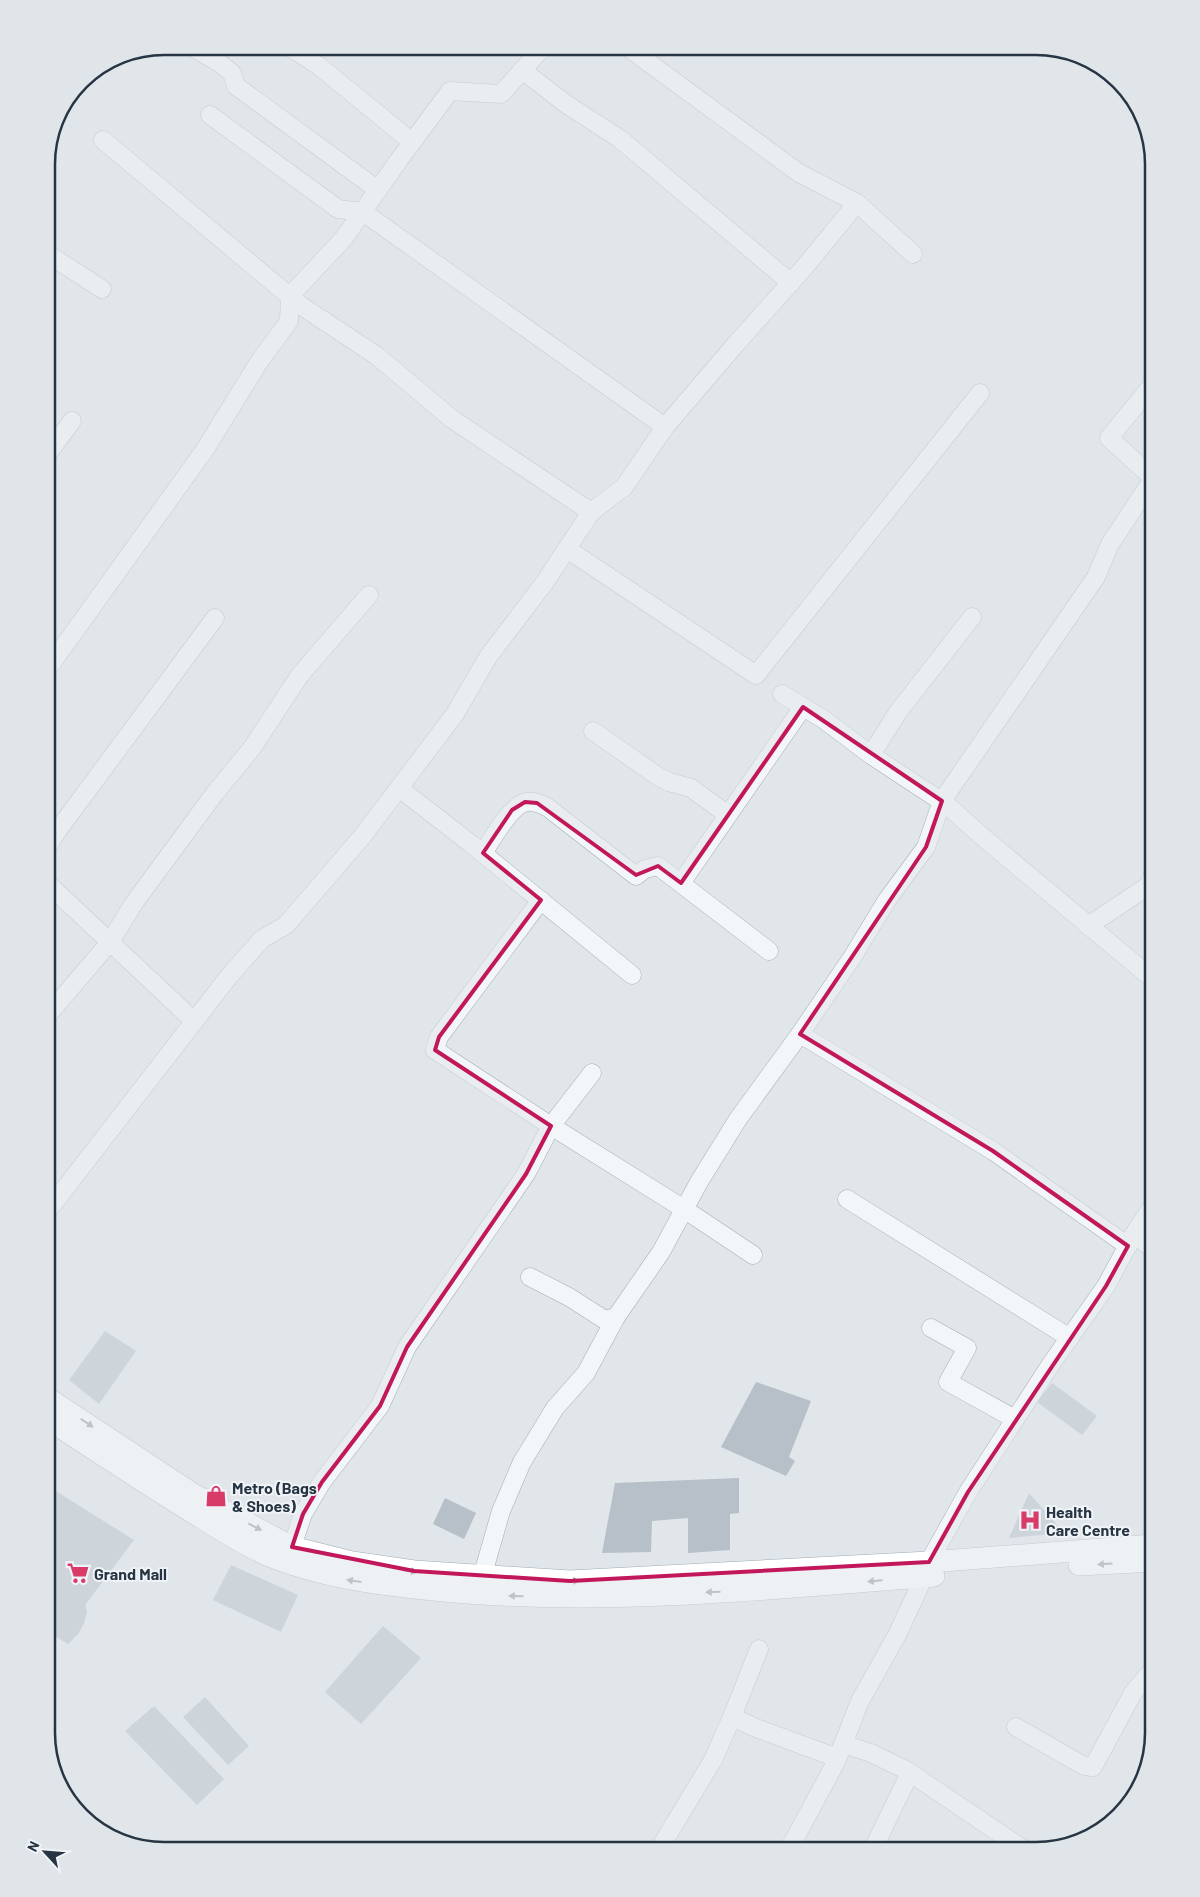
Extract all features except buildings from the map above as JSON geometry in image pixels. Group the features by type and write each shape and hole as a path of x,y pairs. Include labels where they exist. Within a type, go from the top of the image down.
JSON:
{"main road":[{"path":"55,1403 193,1494 292,1547 352,1562 414,1571 482,1577 570,1581 1068,1566 1145,1562"},
{"path":"55,1424 214,1526 269,1556 344,1579 390,1586 479,1595 548,1597 728,1592 1145,1546"}],"street":[{"path":"206,55 232,73 236,86 378,190"},
{"path":"302,55 319,66 412,142"},
{"path":"55,658 204,451 260,362 289,321 290,296 344,238 450,91 500,94 536,55"},
{"path":"638,55 799,173 857,204 913,254"},
{"path":"522,70 566,104 620,139 791,283"},
{"path":"210,115 338,209 363,212 665,427"},
{"path":"103,140 300,305 377,356 452,419 591,512"},
{"path":"55,1201 230,974 262,939 286,925 360,838 455,714 488,657 522,614 591,512 624,486 665,427 791,283 857,204"},
{"path":"55,259 102,289"},
{"path":"1145,393 1109,438 1145,472"},
{"path":"567,549 756,675 980,394"},
{"path":"55,444 72,421"},
{"path":"482,1577 501,1511 522,1462 555,1408 586,1373 616,1317 661,1252 684,1208 738,1119 800,1034 853,956 887,900 926,847 942,802 1096,576 1110,544 1145,491"},
{"path":"55,1006 110,942 134,903 215,793 252,748 300,675 368,595"},
{"path":"871,754 898,712 972,617"},
{"path":"55,835 216,618"},
{"path":"782,694 823,719 942,802 1145,973"},
{"path":"681,883 803,707"},
{"path":"593,731 669,782 691,788 728,815"},
{"path":"398,788 542,900 632,975"},
{"path":"483,853 512,810 525,802 537,803 547,807 636,876 644,869 658,866 769,951"},
{"path":"1088,926 1145,888"},
{"path":"55,890 194,1021"},
{"path":"542,900 439,1037 436,1050 551,1126 684,1208 753,1255"},
{"path":"800,1034 993,1151 1131,1240 1145,1246"},
{"path":"292,1547 303,1514 317,1490 380,1406 407,1347 526,1174 551,1126 592,1073"},
{"path":"847,1200 1070,1338"},
{"path":"793,1842 840,1751 860,1701 897,1635 926,1569 968,1492 1015,1419 1106,1286 1145,1218"},
{"path":"530,1277 605,1320 616,1317"},
{"path":"931,1328 967,1348 948,1382 1015,1419"},
{"path":"663,1842 713,1760 759,1649"},
{"path":"1016,1727 1084,1766 1093,1767 1133,1693 1145,1679"},
{"path":"732,1717 756,1728 840,1751 871,1754 910,1773 1011,1842"},
{"path":"876,1842 910,1773"}],"highlighted area":[{"path":"803,707 942,801 926,847 800,1034 993,1151 1128,1246 1106,1286 968,1492 929,1562 570,1581 414,1571 292,1547 303,1514 322,1482 380,1406 407,1347 526,1174 551,1126 435,1050 439,1037 541,900 483,853 512,810 525,802 537,803 636,875 658,866 681,883"}],"place":[{"name":"Metro (Bags & Shoes)","path":"216,1496"},
{"name":"Health Care Centre","path":"1030,1520"},
{"name":"Grand Mall","path":"78,1573"}]}
